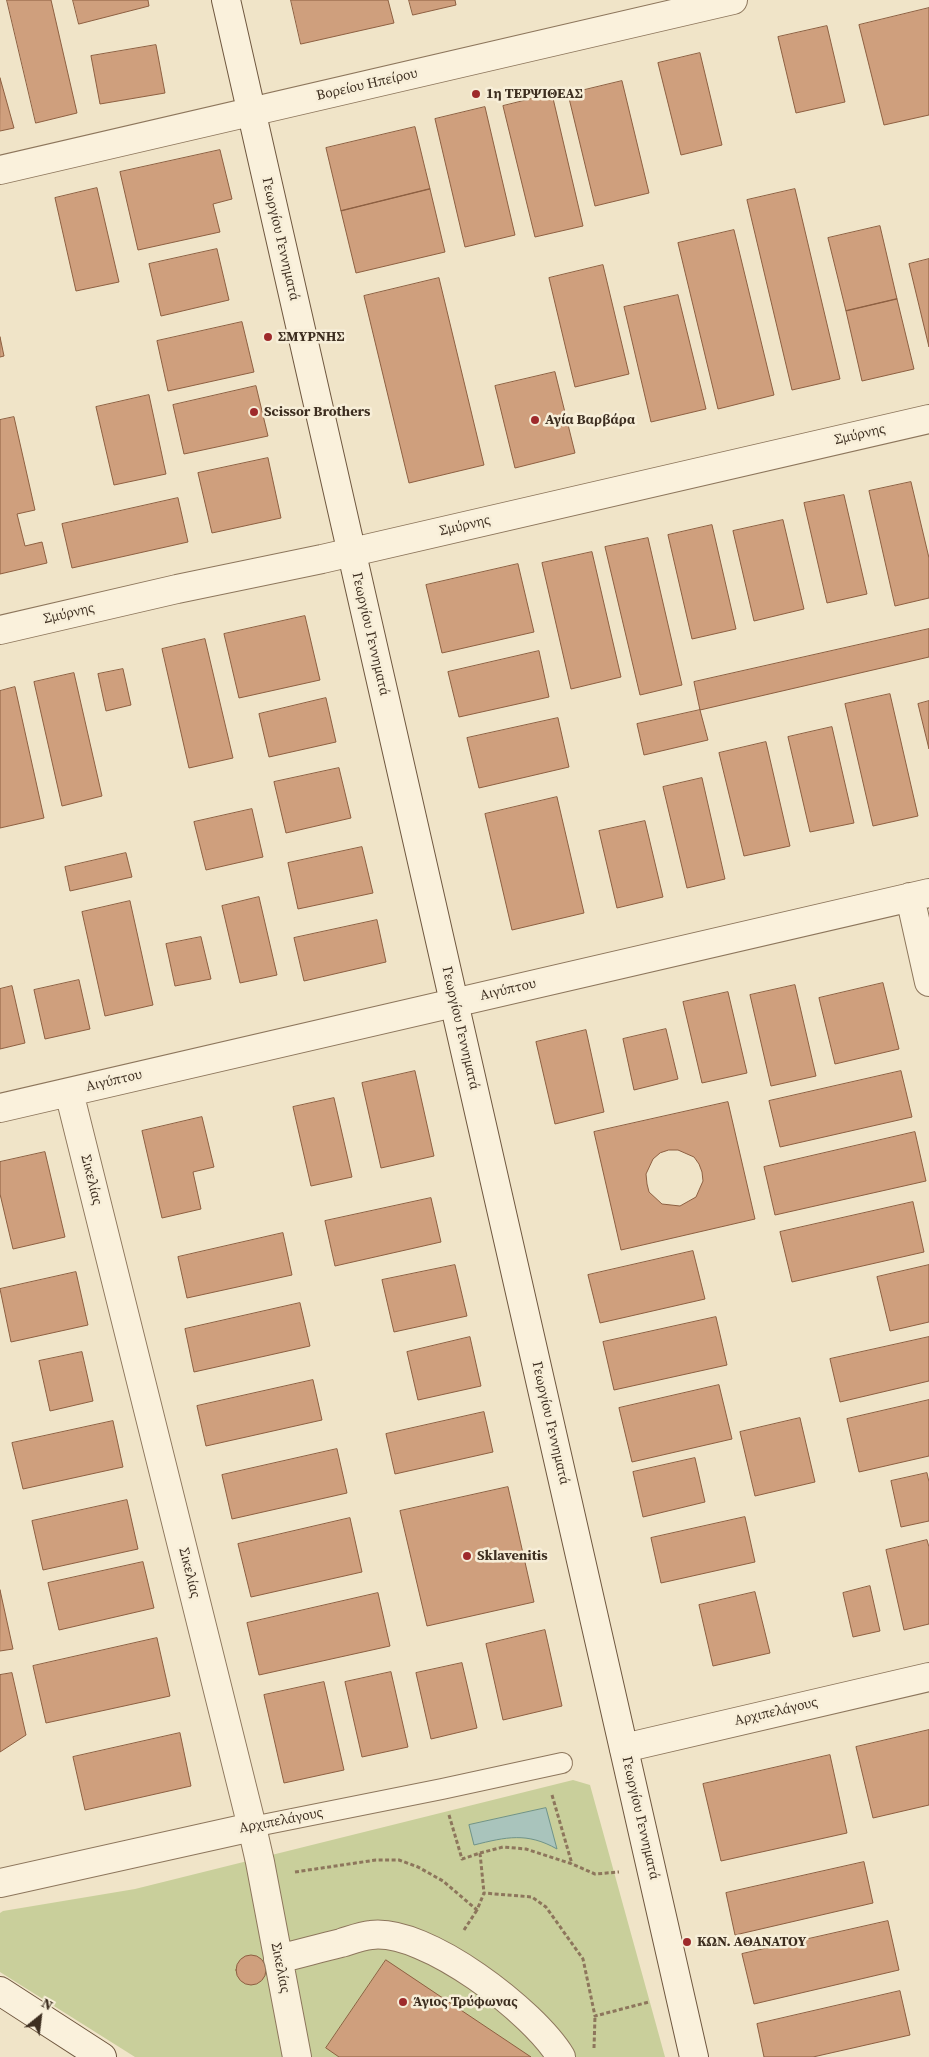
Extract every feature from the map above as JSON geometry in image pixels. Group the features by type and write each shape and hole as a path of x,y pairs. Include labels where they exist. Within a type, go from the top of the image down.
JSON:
{"street":[{"name":"Γεωργίου Γεννηματά","path":"226,0 694,2057"},
{"name":"Βορείου Ηπείρου","path":"0,170 733,0"},
{"name":"Σμύρνης","path":"0,630 351,552 929,419"},
{"name":"Αιγύπτου","path":"0,1108 920,895"},
{"path":"920,895 929,982"},
{"name":"Σικελίας","path":"69,1092 252,1827 299,2055"},
{"name":"Αρχιπελάγους","path":"624,1748 929,1676"},
{"name":"Αρχιπελάγους","path":"0,1883 252,1827"},
{"path":"278,1959 372,1935 393,1936 422,1945 448,1958 496,1990 546,2036 561,2057"},
{"path":"0,1991 102,2057"}],"lane":[{"name":"Αρχιπελάγους","path":"252,1827 553,1765"}],"path":[{"path":"553,1765 572,1864"},
{"path":"442,1789 462,1859 502,1847 526,1849 572,1864 595,1874 651,1869"},
{"path":"263,1876 376,1860 399,1860 418,1867 442,1881 477,1910 484,1893 480,1853"},
{"path":"484,1893 532,1897 546,1907 583,1959 595,2016 592,2057"},
{"path":"595,2016 680,1994"}],"green space":[{"path":"573,1780 590,1785 665,2057 135,2057 0,1972 0,1913 3,1911 135,1889"}],"water":[{"path":"546,1808 557,1849 526,1838 506,1838 474,1845 469,1825"}],"building":[{"path":"7,0 51,0 77,113 36,123"},
{"path":"73,0 148,0 149,6 79,24"},
{"path":"291,0 388,0 394,23 301,44"},
{"path":"409,0 455,0 456,5 413,15"},
{"path":"929,8 929,115 884,125 859,25"},
{"path":"827,26 845,102 796,113 778,37"},
{"path":"156,45 165,93 100,104 91,56"},
{"path":"700,53 722,145 681,155 658,63"},
{"path":"0,78 14,128 0,131"},
{"path":"622,81 649,193 595,206 568,94"},
{"path":"552,94 583,226 535,237 503,106"},
{"path":"485,107 515,235 465,247 435,119"},
{"path":"415,127 430,189 341,211 326,148"},
{"path":"220,150 232,199 213,204 220,232 138,250 120,172"},
{"path":"97,188 119,282 76,291 55,198"},
{"path":"430,189 445,252 356,273 341,211"},
{"path":"795,189 840,379 792,390 747,200"},
{"path":"880,226 897,299 846,311 828,238"},
{"path":"734,230 774,395 718,409 678,243"},
{"path":"217,249 229,300 161,316 149,264"},
{"path":"929,259 929,347 909,264"},
{"path":"603,265 629,374 575,387 549,278"},
{"path":"439,278 484,465 409,483 364,296"},
{"path":"678,295 706,409 651,422 624,307"},
{"path":"897,299 914,369 862,381 846,311"},
{"path":"242,322 254,372 168,391 157,341"},
{"path":"0,337 4,356 0,357"},
{"name":"Αγία Βαρβάρα","path":"555,372 575,453 515,468 495,386"},
{"path":"256,386 268,436 184,454 173,405"},
{"path":"149,395 166,474 114,485 96,407"},
{"path":"14,417 35,510 17,514 25,546 42,542 47,563 0,574 0,420"},
{"path":"268,458 281,518 212,533 198,473"},
{"path":"911,482 929,558 929,598 895,606 869,491"},
{"path":"844,495 867,594 827,603 804,503"},
{"path":"178,498 188,542 72,568 62,524"},
{"path":"783,520 804,609 754,621 733,531"},
{"path":"712,525 736,629 692,639 668,535"},
{"path":"648,538 682,685 640,695 605,547"},
{"path":"592,552 621,677 571,689 542,563"},
{"path":"518,564 534,632 442,653 426,585"},
{"path":"305,616 320,680 239,698 224,634"},
{"path":"929,629 929,657 700,710 694,682"},
{"path":"205,639 233,758 189,768 162,649"},
{"path":"539,651 549,697 459,717 448,672"},
{"path":"123,669 131,705 106,711 98,674"},
{"path":"74,673 102,796 62,806 34,682"},
{"path":"15,687 44,818 0,828 0,691"},
{"path":"890,694 918,816 873,826 845,704"},
{"path":"326,698 336,742 269,757 259,714"},
{"path":"929,701 929,749 918,704"},
{"path":"700,710 708,740 644,755 637,724"},
{"path":"558,718 569,767 479,788 467,738"},
{"path":"832,727 854,823 810,832 788,737"},
{"path":"766,742 790,846 744,856 719,753"},
{"path":"339,768 351,818 286,833 274,782"},
{"path":"702,778 725,879 687,888 663,787"},
{"path":"557,797 584,913 512,930 485,814"},
{"path":"252,809 263,857 206,870 194,822"},
{"path":"645,821 663,897 617,908 599,831"},
{"path":"362,847 373,893 298,909 288,863"},
{"path":"126,853 132,877 70,891 65,867"},
{"path":"259,897 277,975 240,983 222,906"},
{"path":"130,901 153,1005 105,1016 82,912"},
{"path":"377,920 386,962 304,981 294,938"},
{"path":"201,937 211,979 175,986 166,944"},
{"path":"79,980 90,1029 45,1039 34,990"},
{"path":"883,983 899,1049 835,1064 819,998"},
{"path":"795,985 816,1076 771,1086 750,995"},
{"path":"12,986 25,1043 0,1049 0,989"},
{"path":"728,992 747,1073 702,1083 683,1002"},
{"path":"666,1029 678,1079 634,1090 623,1039"},
{"path":"586,1030 604,1112 555,1124 536,1042"},
{"path":"415,1071 434,1156 381,1168 362,1083"},
{"path":"901,1071 912,1117 780,1147 769,1101"},
{"path":"334,1098 352,1177 311,1186 293,1107"},
{"path":"728,1102 755,1219 621,1250 594,1132","holes":["678,1150 694,1157 699,1164 703,1181 696,1197 680,1206 662,1204 649,1192 646,1174 653,1159 660,1153"]},
{"path":"202,1117 214,1167 193,1172 201,1209 162,1218 142,1131"},
{"path":"915,1132 926,1181 775,1215 764,1167"},
{"path":"45,1152 65,1237 13,1249 0,1194 0,1162"},
{"path":"431,1198 441,1242 335,1266 325,1221"},
{"path":"913,1202 924,1252 792,1282 780,1232"},
{"path":"283,1233 292,1275 187,1298 178,1257"},
{"path":"693,1251 705,1299 600,1323 588,1275"},
{"path":"455,1265 467,1316 394,1332 382,1280"},
{"path":"929,1265 929,1322 890,1331 877,1277"},
{"path":"76,1272 88,1325 11,1342 0,1289"},
{"path":"300,1303 310,1346 194,1372 185,1329"},
{"path":"716,1317 727,1365 614,1390 603,1342"},
{"path":"470,1337 481,1386 418,1400 407,1352"},
{"path":"929,1337 929,1381 840,1402 830,1359"},
{"path":"82,1352 93,1401 50,1411 39,1361"},
{"path":"313,1380 322,1420 206,1446 197,1406"},
{"path":"719,1385 732,1439 632,1462 619,1408"},
{"path":"929,1400 929,1456 859,1472 847,1419"},
{"path":"484,1412 493,1452 395,1474 386,1434"},
{"path":"800,1418 815,1482 755,1496 740,1432"},
{"path":"113,1421 123,1467 23,1489 12,1443"},
{"path":"337,1449 347,1493 232,1519 222,1475"},
{"path":"695,1458 705,1502 643,1517 633,1472"},
{"path":"927,1473 929,1482 929,1521 901,1527 891,1481"},
{"name":"Sklavenitis","path":"508,1487 534,1602 427,1626 400,1511"},
{"path":"127,1500 138,1549 43,1570 32,1521"},
{"path":"745,1517 755,1562 661,1583 651,1538"},
{"path":"350,1518 362,1572 251,1597 238,1544"},
{"path":"927,1540 929,1547 929,1624 904,1630 886,1550"},
{"path":"143,1562 154,1608 59,1630 48,1583"},
{"path":"870,1586 880,1631 853,1637 843,1593"},
{"path":"0,1590 13,1649 0,1651"},
{"path":"755,1592 770,1653 713,1666 699,1605"},
{"path":"378,1593 390,1646 259,1675 247,1623"},
{"path":"545,1630 562,1706 503,1720 486,1644"},
{"path":"157,1638 170,1696 46,1723 33,1666"},
{"path":"462,1663 477,1728 431,1739 416,1673"},
{"path":"391,1672 408,1747 362,1757 345,1682"},
{"path":"12,1673 26,1735 0,1752 0,1675"},
{"path":"324,1682 344,1770 284,1783 264,1695"},
{"path":"929,1730 929,1805 873,1818 856,1747"},
{"path":"180,1733 191,1786 85,1810 73,1757"},
{"path":"830,1755 847,1833 721,1861 703,1784"},
{"path":"864,1862 873,1903 735,1935 726,1893"},
{"path":"888,1921 899,1970 754,2004 742,1954"},
{"path":"251,1955 262,1959 266,1970 262,1981 251,1985 240,1981 236,1970 240,1959"},
{"name":"Άγιος Τρύφωνας","path":"386,1960 531,2057 339,2057 326,2048"},
{"path":"900,1991 910,2035 813,2057 764,2057 757,2024"}],"place":[{"name":"1η ΤΕΡΨΙΘΕΑΣ","path":"476,94"},
{"name":"ΣΜΥΡΝΗΣ","path":"268,337"},
{"name":"Scissor Brothers","path":"254,412"},
{"name":"Αγία Βαρβάρα","path":"535,420"},
{"name":"Sklavenitis","path":"467,1556"},
{"name":"ΚΩΝ. ΑΘΑΝΑΤΟΥ","path":"687,1942"},
{"name":"Άγιος Τρύφωνας","path":"403,2002"}]}
